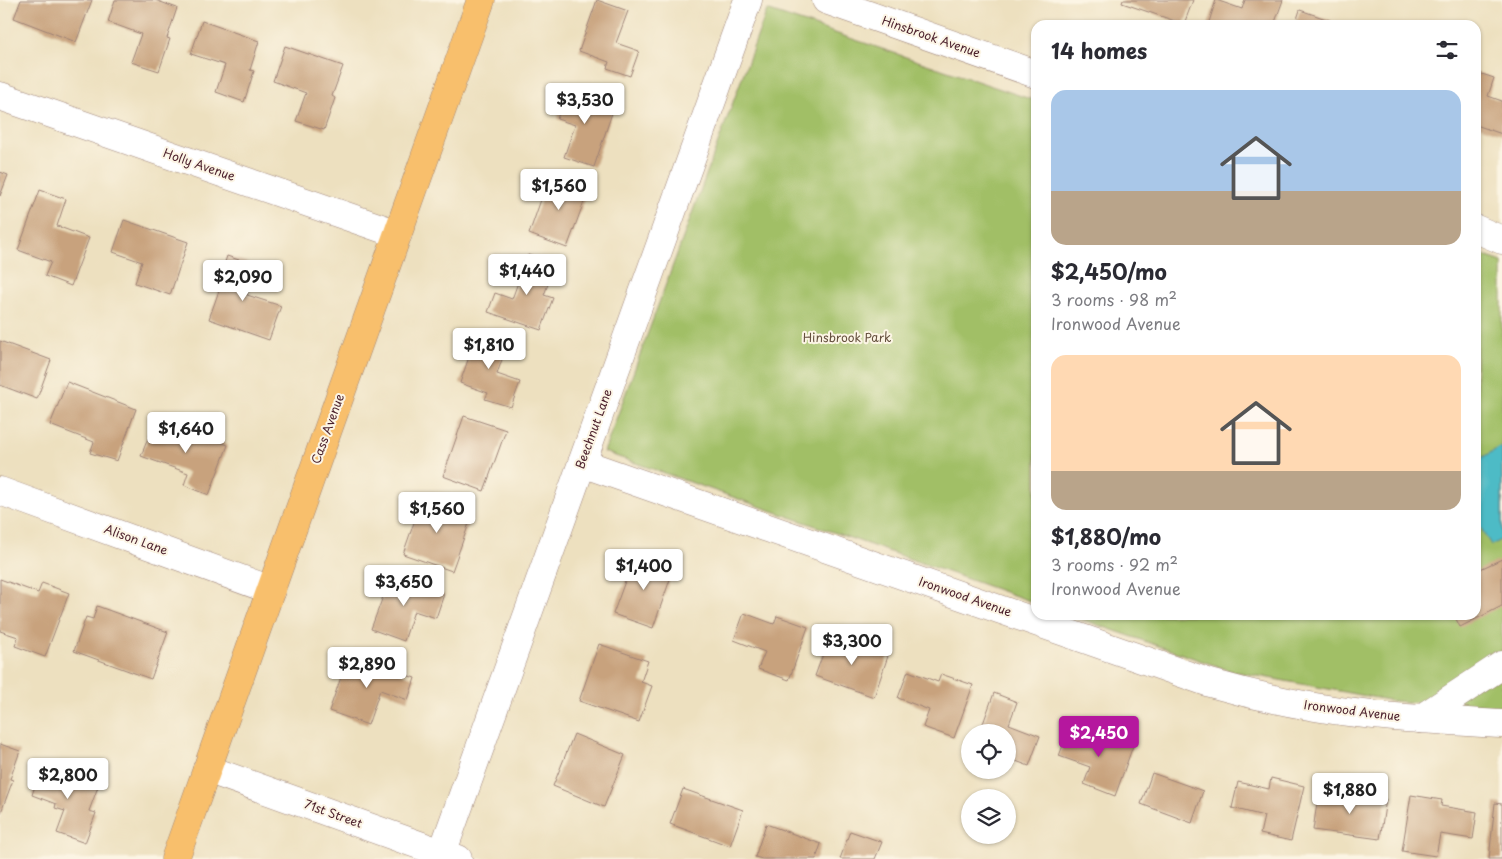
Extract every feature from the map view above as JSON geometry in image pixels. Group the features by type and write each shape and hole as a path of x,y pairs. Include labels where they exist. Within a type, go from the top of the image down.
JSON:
{"main road":[{"name":"Cass Avenue","path":"175,859 481,0"}],"street":[{"name":"Beechnut Lane","path":"446,857 582,463 748,0"},
{"name":"Hinsbrook Avenue","path":"826,0 1031,72"},
{"name":"Holly Avenue","path":"0,96 398,234"},
{"path":"1481,231 1502,240"},
{"name":"Ironwood Avenue","path":"582,463 1210,683 1316,708 1381,716 1502,724"},
{"name":"Alison Lane","path":"0,491 271,590"},
{"path":"1420,718 1502,665"},
{"name":"71st Street","path":"207,769 446,857"}],"green space":[{"name":"Hinsbrook Park","path":"767,10 1031,99 1031,601 604,452"},
{"path":"1481,255 1502,262 1502,708 1393,701 1231,671 1083,620 1481,620"}],"water":[{"path":"1502,446 1502,539 1491,545 1481,528 1481,458"}],"building":[{"path":"21,0 92,0 76,42 14,18"},
{"path":"115,0 155,0 177,8 167,38 170,39 159,71 131,62 141,34 108,22"},
{"path":"597,0 628,11 616,43 639,51 630,76 607,68 609,62 579,51"},
{"path":"1123,0 1193,0 1186,20 1172,20 1122,3"},
{"path":"1216,0 1242,9 1245,0 1283,0 1276,20 1210,20"},
{"path":"1300,10 1329,20 1297,20"},
{"path":"202,21 259,41 250,70 254,71 244,102 216,92 225,65 191,54"},
{"path":"285,46 343,66 332,96 335,98 324,130 296,121 306,93 273,81"},
{"path":"1481,74 1494,78 1488,96 1502,101 1502,134 1481,127"},
{"path":"568,88 615,104 594,167 564,157 575,125 557,119"},
{"path":"0,172 8,175 0,196"},
{"path":"550,174 589,188 567,248 529,234"},
{"path":"40,190 66,199 57,226 89,238 71,286 45,276 51,262 18,250"},
{"path":"124,220 188,242 170,295 135,283 142,262 113,252"},
{"path":"528,255 555,265 544,295 553,298 541,330 488,312 495,293 512,299"},
{"path":"227,256 257,266 247,295 281,306 269,340 209,319 221,285 218,283"},
{"path":"478,331 508,342 497,374 520,382 511,407 485,399 488,393 460,383"},
{"path":"0,341 51,360 37,399 0,385"},
{"path":"67,382 136,409 117,461 90,453 94,442 50,425"},
{"path":"464,416 506,430 484,491 443,476"},
{"path":"156,418 228,445 209,495 184,485 188,473 141,456"},
{"path":"423,497 472,515 452,571 403,554"},
{"path":"635,554 674,568 653,628 613,614"},
{"path":"1502,559 1502,606 1481,616 1481,569"},
{"path":"391,575 444,594 436,618 414,611 404,641 371,629"},
{"path":"0,579 38,593 42,583 69,593 45,657 15,646 18,637 0,631"},
{"path":"97,606 168,632 151,679 74,651 86,617 93,619"},
{"path":"744,613 774,624 777,616 808,627 789,680 758,669 765,652 734,640"},
{"path":"1456,620 1474,620 1460,627"},
{"path":"830,635 888,656 874,697 815,676"},
{"path":"599,644 648,661 641,682 652,686 639,722 579,701"},
{"path":"349,655 415,678 408,700 380,690 368,725 329,711"},
{"path":"908,671 938,682 941,674 973,685 954,738 923,727 929,710 898,698"},
{"path":"994,693 1017,702 1009,724 983,724"},
{"path":"1016,727 1040,736 1029,766 1016,761"},
{"path":"1069,729 1099,739 1102,731 1134,743 1115,796 1084,784 1090,767 1059,756"},
{"path":"574,734 625,755 604,807 553,786"},
{"path":"0,744 20,751 10,779 13,780 0,815"},
{"path":"42,764 99,784 89,811 96,813 85,843 57,833 65,811 55,808 56,804 32,795"},
{"path":"1152,773 1203,791 1192,823 1141,804"},
{"path":"1271,778 1304,786 1291,841 1260,834 1264,816 1232,808 1238,782 1269,789"},
{"path":"683,789 743,810 730,846 670,824"},
{"path":"1319,790 1386,799 1380,839 1313,830"},
{"path":"1411,795 1442,800 1441,806 1477,812 1473,839 1440,834 1436,856 1402,851"},
{"path":"1495,803 1502,804 1502,859 1489,859"},
{"path":"766,824 821,844 816,859 762,859 755,857"},
{"path":"850,831 882,842 875,859 840,859"}]}
